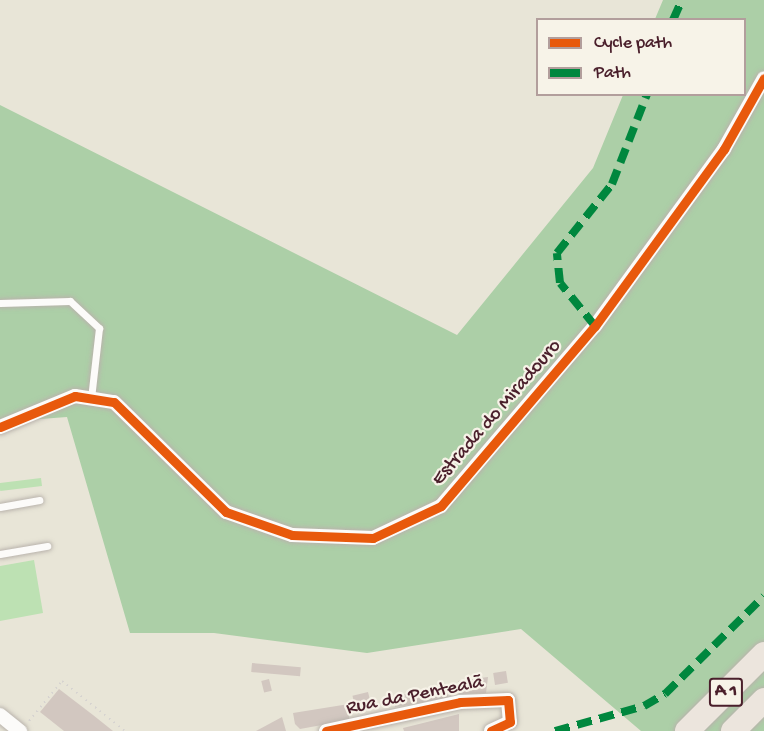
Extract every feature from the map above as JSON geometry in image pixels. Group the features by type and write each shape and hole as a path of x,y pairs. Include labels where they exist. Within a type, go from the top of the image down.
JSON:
{"highway":[{"name":"A 1","path":"687,731 764,654"},
{"name":"A 1","path":"733,731 764,700"}],"street":[{"name":"Estrada do Miradouro","path":"0,427 75,396 114,402 226,512 292,535 373,538 441,506 595,326 724,148 764,78"},
{"name":"Rua da Pentealã","path":"326,731 373,727 460,702 510,701 510,722 491,731"},
{"path":"0,715 24,727"}],"lane":[{"path":"0,303 70,301 99,327 91,398"},
{"path":"0,507 39,500"},
{"path":"0,554 47,546"}],"path":[{"path":"24,727 62,681 124,731"}],"green space":[{"path":"663,0 764,0 764,731 641,731 521,629 367,653 214,633 130,633 67,417 0,422 0,105 457,335 593,168 623,96 746,96 746,18 655,18"},
{"path":"41,478 42,486 0,491 0,483"},
{"path":"34,560 43,613 0,621 0,566"}],"building":[{"path":"252,663 301,667 300,676 251,672"},
{"path":"506,671 508,683 495,685 493,673"},
{"path":"488,677 486,693 459,694 458,681"},
{"path":"269,679 272,691 264,693 261,681"},
{"path":"448,684 448,698 395,707 393,697"},
{"path":"59,689 113,731 64,731 40,712"},
{"path":"368,692 371,704 355,708 352,696"},
{"path":"349,704 349,720 300,729 295,724 293,713"},
{"path":"459,714 459,731 404,731 403,728"},
{"path":"282,717 286,731 256,731"}],"marked path":[{"path":"674,18 682,0"},
{"path":"595,326 560,283 557,253 612,184 646,96"},
{"path":"555,731 644,706 665,694 764,596"}],"cycle path":[{"path":"0,427 75,396 114,402 226,512 292,535 373,538 441,506 595,326 724,149 764,78"},
{"path":"326,731 460,702 508,700 510,722 491,731"}]}
